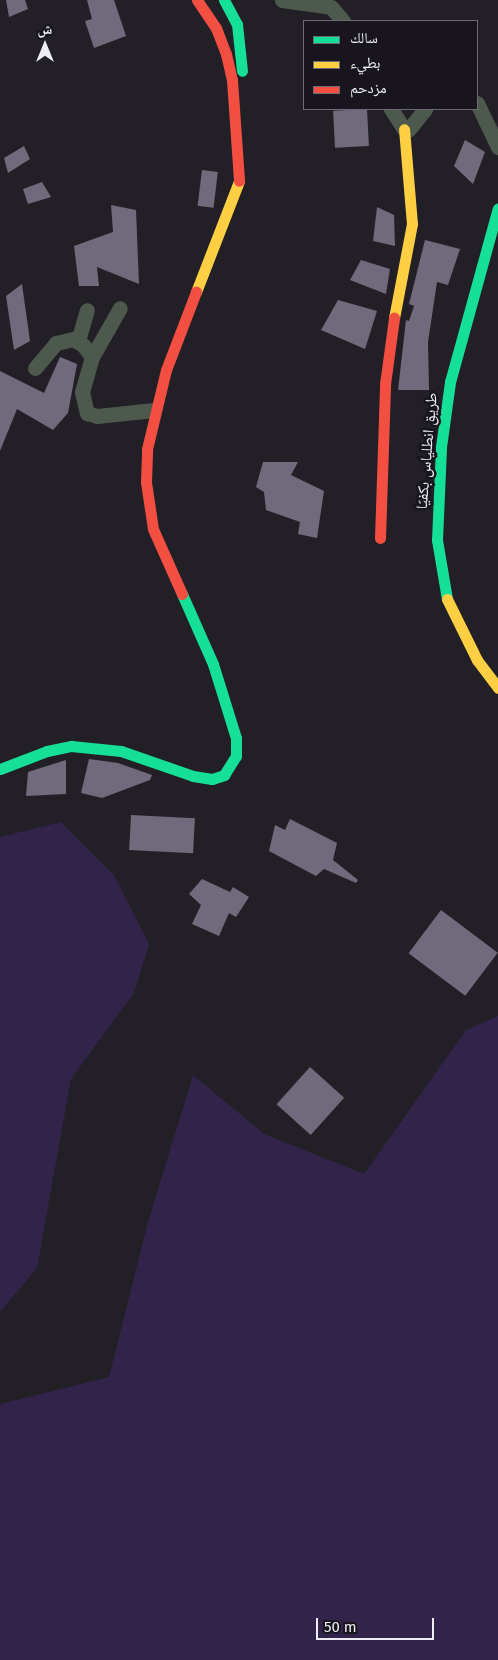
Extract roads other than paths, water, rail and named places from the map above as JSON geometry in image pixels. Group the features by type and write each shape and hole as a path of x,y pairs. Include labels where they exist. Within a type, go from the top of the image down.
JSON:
{"main road":[{"path":"197,0 216,28 226,54 232,80 239,181"},
{"path":"0,769 47,752 71,746 97,747 121,751 193,776 212,779 224,775 236,756 236,738 213,664 162,554 148,506 147,449 154,410 166,370 239,181 245,151 240,43 237,24 224,0"},
{"path":"380,538 385,384 395,311 412,224 404,129"},
{"name":"طريق انطلياس بكفيّا","path":"498,208 450,382 441,447 437,540 444,592 455,620 477,660 498,688"}],"street":[{"path":"282,0 331,7 341,17"},
{"path":"478,105 498,147"},
{"path":"391,110 404,129 409,128 423,110"},
{"path":"120,308 92,357 82,392 87,413 97,416 154,410"},
{"path":"78,341 87,310"},
{"path":"35,368 56,343 67,339 78,341 92,357"}]}
